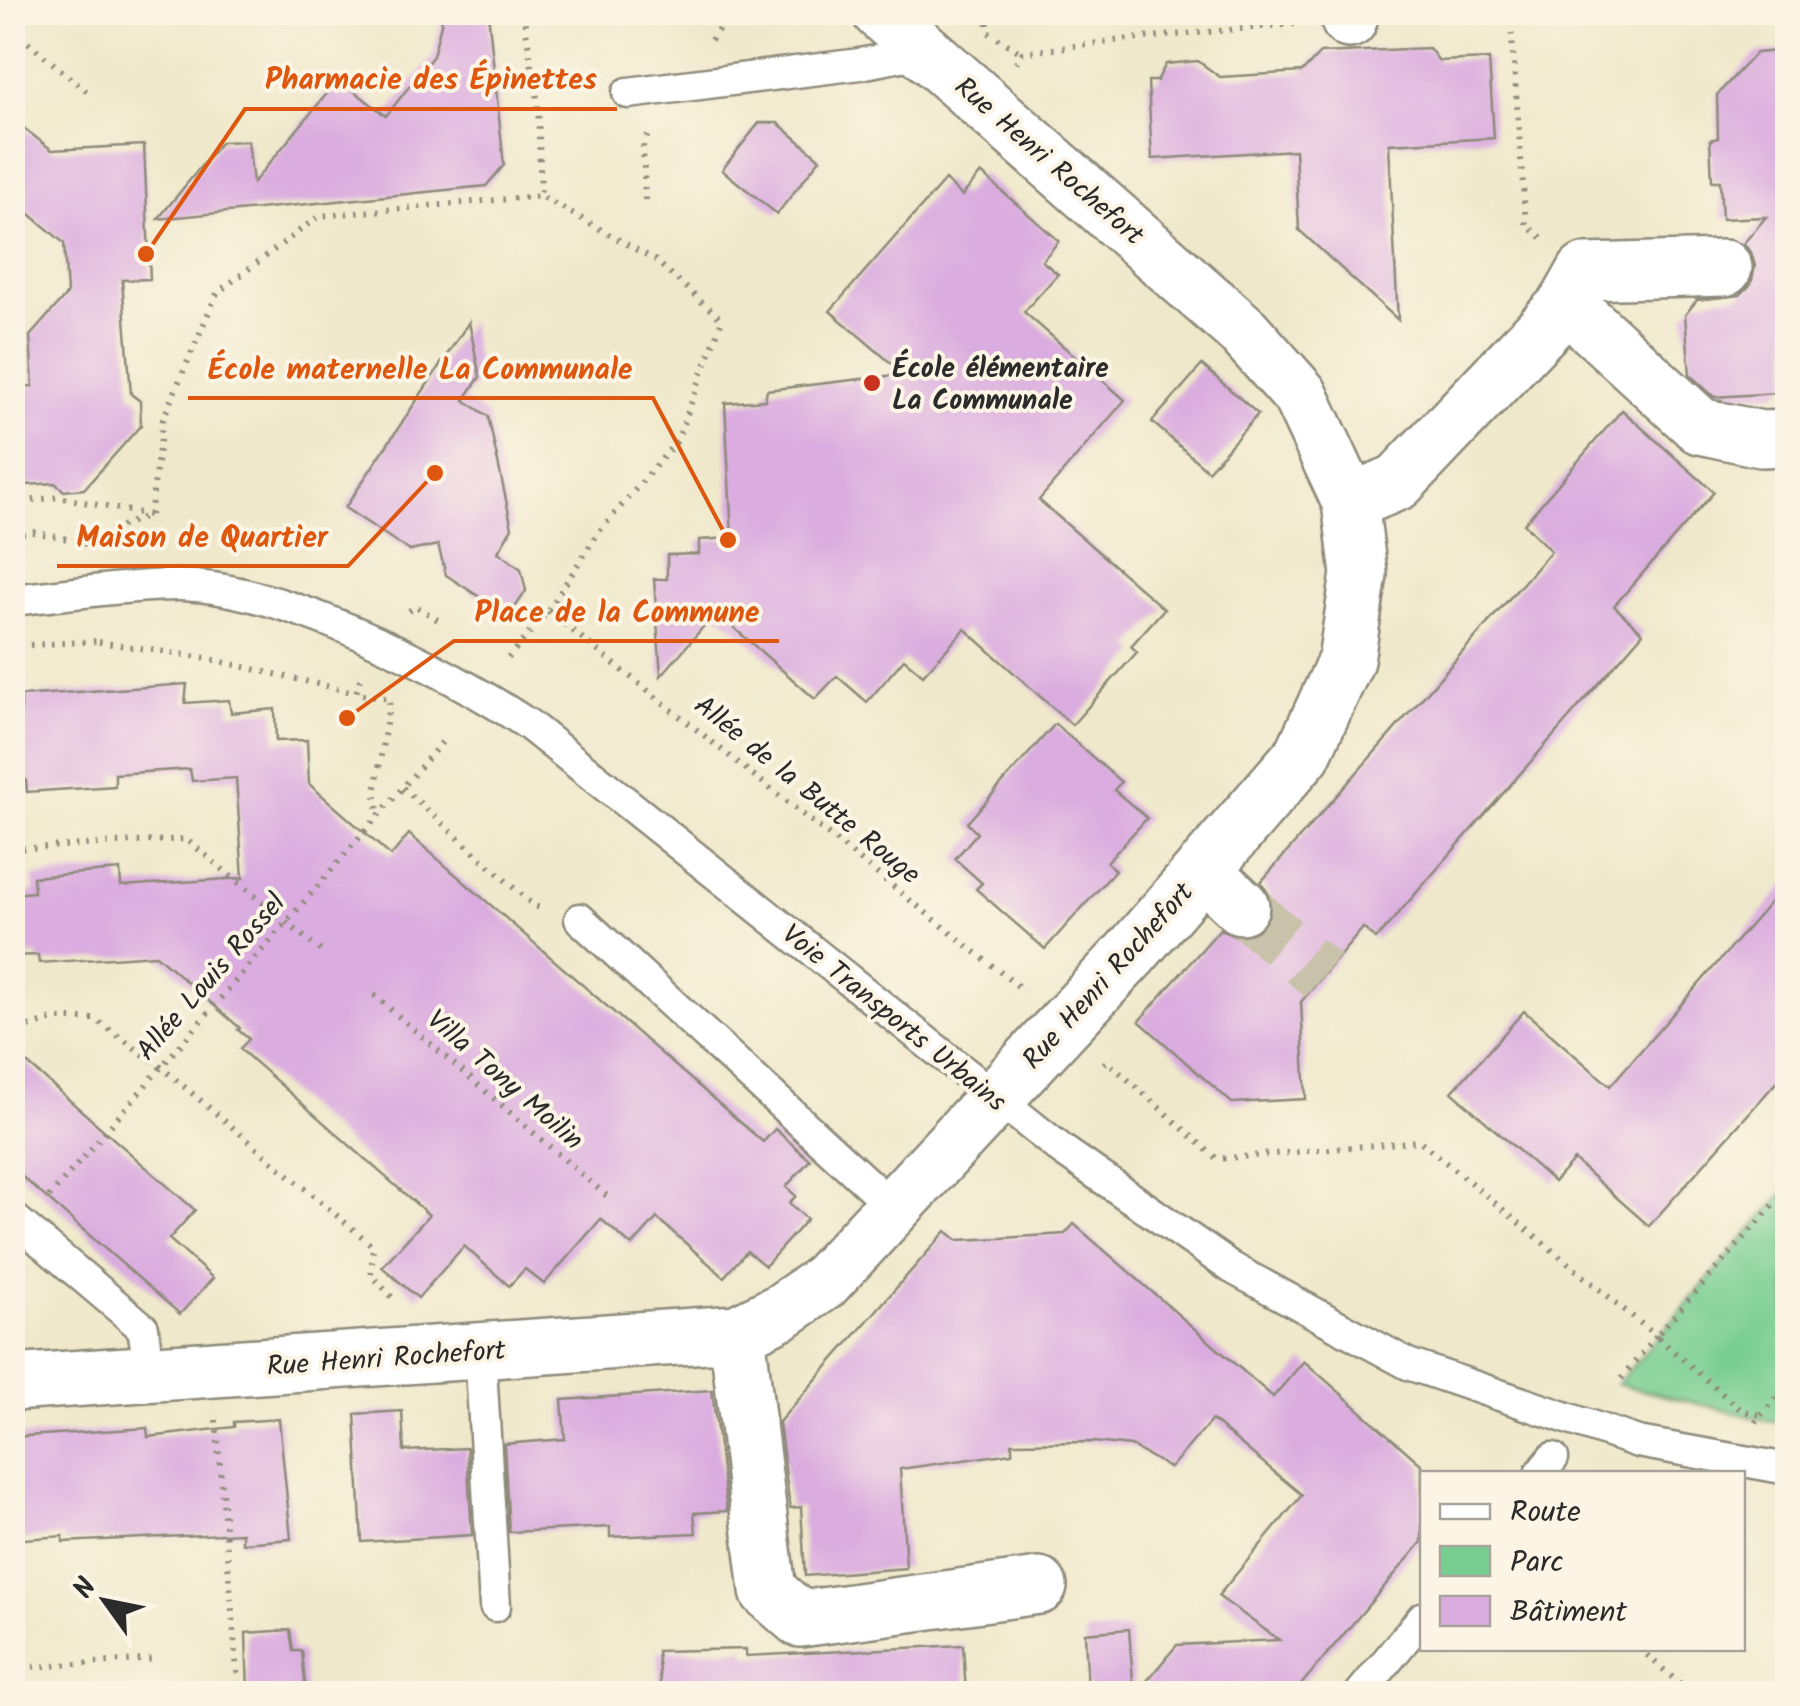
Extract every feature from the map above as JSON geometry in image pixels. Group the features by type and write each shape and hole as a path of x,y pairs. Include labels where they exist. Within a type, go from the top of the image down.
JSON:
{"street":[{"name":"Rue Henri Rochefort","path":"12,1383 737,1333 782,1311 823,1283 1130,954 1222,888 1303,754 1346,660 1359,574 1350,502 1300,395 1244,332 880,12"},
{"path":"1350,502 1398,482 1576,288 1724,268"},
{"path":"1576,288 1700,426 1760,439 1788,438"},
{"path":"737,1333 768,1591 800,1618 1039,1586"}],"lane":[{"path":"628,93 860,64 926,51"},
{"name":"Voie Transports Urbains","path":"12,600 178,585 218,589 252,596 338,626 481,692 530,724 1062,1150 1232,1268 1408,1364 1638,1442 1788,1469"},
{"path":"580,920 894,1208"},
{"path":"18,1222 144,1328 150,1372"},
{"path":"480,1350 495,1606"},
{"path":"1360,1694 1420,1620"}],"path":[{"path":"523,12 538,104 541,196"},
{"path":"987,12 988,32 1022,54 1349,16 1437,12"},
{"path":"1510,12 1526,225 1576,288"},
{"path":"12,28 92,96"},
{"path":"1008,76 1022,54"},
{"path":"150,515 163,419 217,293 319,216 541,196 655,260 722,320 676,441 598,533 548,611 504,663"},
{"path":"12,503 58,497 150,515"},
{"path":"82,542 150,515"},
{"name":"Allée de la Butte Rouge","path":"548,611 1040,1003"},
{"path":"99,642 206,658 356,693"},
{"path":"379,816 375,793 386,720"},
{"name":"Allée Louis Rossel","path":"18,1222 161,1067 442,742"},
{"path":"403,788 534,906 580,920"},
{"path":"12,849 186,839 321,950"},
{"name":"Villa Tony Moilin","path":"374,995 608,1196"},
{"path":"12,1038 16,1029 53,1019 96,1019 161,1067 374,1246 370,1275 405,1309 408,1355"},
{"path":"1107,1061 1217,1159 1420,1141 1742,1411"},
{"path":"1617,1384 1788,1190"},
{"path":"212,1368 239,1694"},
{"path":"1761,1416 1788,1386"},
{"path":"1642,1651 1690,1694"},
{"path":"12,1668 157,1660"}],"green space":[{"path":"1787,1189 1787,1422 1764,1420 1617,1384"}],"building":[{"path":"444,12 488,12 504,165 486,186 158,219 221,142 248,141 253,183 339,79 386,116 433,56"},
{"path":"1429,48 1439,61 1489,59 1494,138 1389,144 1398,320 1299,230 1295,150 1152,159 1148,81 1157,81 1166,64 1198,61 1220,77 1302,72 1320,53"},
{"path":"1788,50 1788,381 1777,393 1714,397 1690,375 1685,315 1697,300 1740,295 1751,284 1755,266 1751,252 1743,244 1766,217 1722,219 1720,181 1712,181 1710,140 1718,138 1717,95 1756,53"},
{"path":"12,119 52,150 144,145 150,279 122,280 131,394 140,401 141,425 84,489 64,491 55,483 12,486 12,387 33,386 30,336 67,294 64,243 12,199"},
{"path":"759,123 778,123 820,159 777,214 722,170"},
{"path":"981,173 1059,241 1042,261 1058,274 1024,312 1125,400 1039,500 1164,609 1131,646 1137,652 1072,725 965,629 923,675 904,659 867,702 837,676 815,699 716,612 661,676 654,579 667,579 667,555 699,554 699,540 732,538 725,403 765,400 767,390 904,374 830,311 945,180 962,196"},
{"path":"469,322 480,377 464,400 488,416 512,528 498,552 521,569 526,591 516,606 498,609 446,575 438,545 410,551 345,508"},
{"path":"1202,365 1258,414 1208,471 1152,422"},
{"path":"1622,410 1714,492 1614,606 1643,633 1376,939 1363,928 1301,1002 1306,1099 1232,1103 1139,1021 1220,929 1235,936 1249,936 1264,927 1272,912 1271,898 1261,882 1551,551 1524,524"},
{"path":"187,684 185,703 229,700 231,713 275,709 276,741 307,740 309,784 391,856 409,834 763,1142 775,1129 810,1160 786,1187 796,1196 789,1203 807,1219 765,1266 747,1251 724,1277 657,1218 632,1246 601,1219 544,1284 525,1269 509,1286 464,1246 418,1298 382,1267 429,1215 240,1049 249,1039 240,1028 156,955 39,963 38,955 12,956 12,894 34,892 33,877 120,870 121,886 243,878 236,778 192,781 190,769 115,774 115,786 27,792 26,780 12,781 12,709 21,709 21,696"},
{"path":"1055,724 1121,782 1114,790 1147,818 1107,862 1115,871 1045,949 976,889 982,883 955,859 977,833 967,823"},
{"path":"1788,882 1788,1069 1649,1226 1574,1160 1554,1182 1452,1092 1524,1011 1610,1086"},
{"path":"12,1050 195,1210 169,1239 213,1278 180,1314 12,1168"},
{"path":"1074,1224 1273,1397 1304,1361 1422,1465 1420,1544 1293,1694 1136,1694 1177,1645 1279,1640 1218,1596 1302,1495 1212,1420 1170,1468 1131,1446 1094,1442 1012,1443 1012,1453 900,1469 906,1568 805,1576 801,1507 790,1508 779,1422 946,1231 957,1240 1065,1234"},
{"path":"712,1390 727,1511 694,1513 696,1533 610,1537 610,1527 509,1532 504,1444 565,1439 562,1400"},
{"path":"402,1411 404,1451 467,1448 472,1535 362,1542 355,1414"},
{"path":"279,1419 291,1539 242,1543 242,1533 63,1542 63,1536 12,1540 12,1437 147,1428 148,1437 234,1427 234,1422"},
{"path":"1129,1629 1134,1694 1088,1694 1085,1633"},
{"path":"290,1630 293,1651 302,1651 306,1694 248,1694 246,1633"},
{"path":"963,1645 966,1694 661,1694 657,1651 746,1649 746,1656"}],"tunnel":[{"path":"1241,906 1323,976"}],"place":[{"name":"Pharmacie des Épinettes","path":"146,254"},
{"name":"École élémentaire La Communale","path":"872,383"},
{"name":"Maison de Quartier","path":"435,473"},
{"name":"École maternelle La Communale","path":"728,540"},
{"name":"Place de la Commune","path":"347,718"}]}
